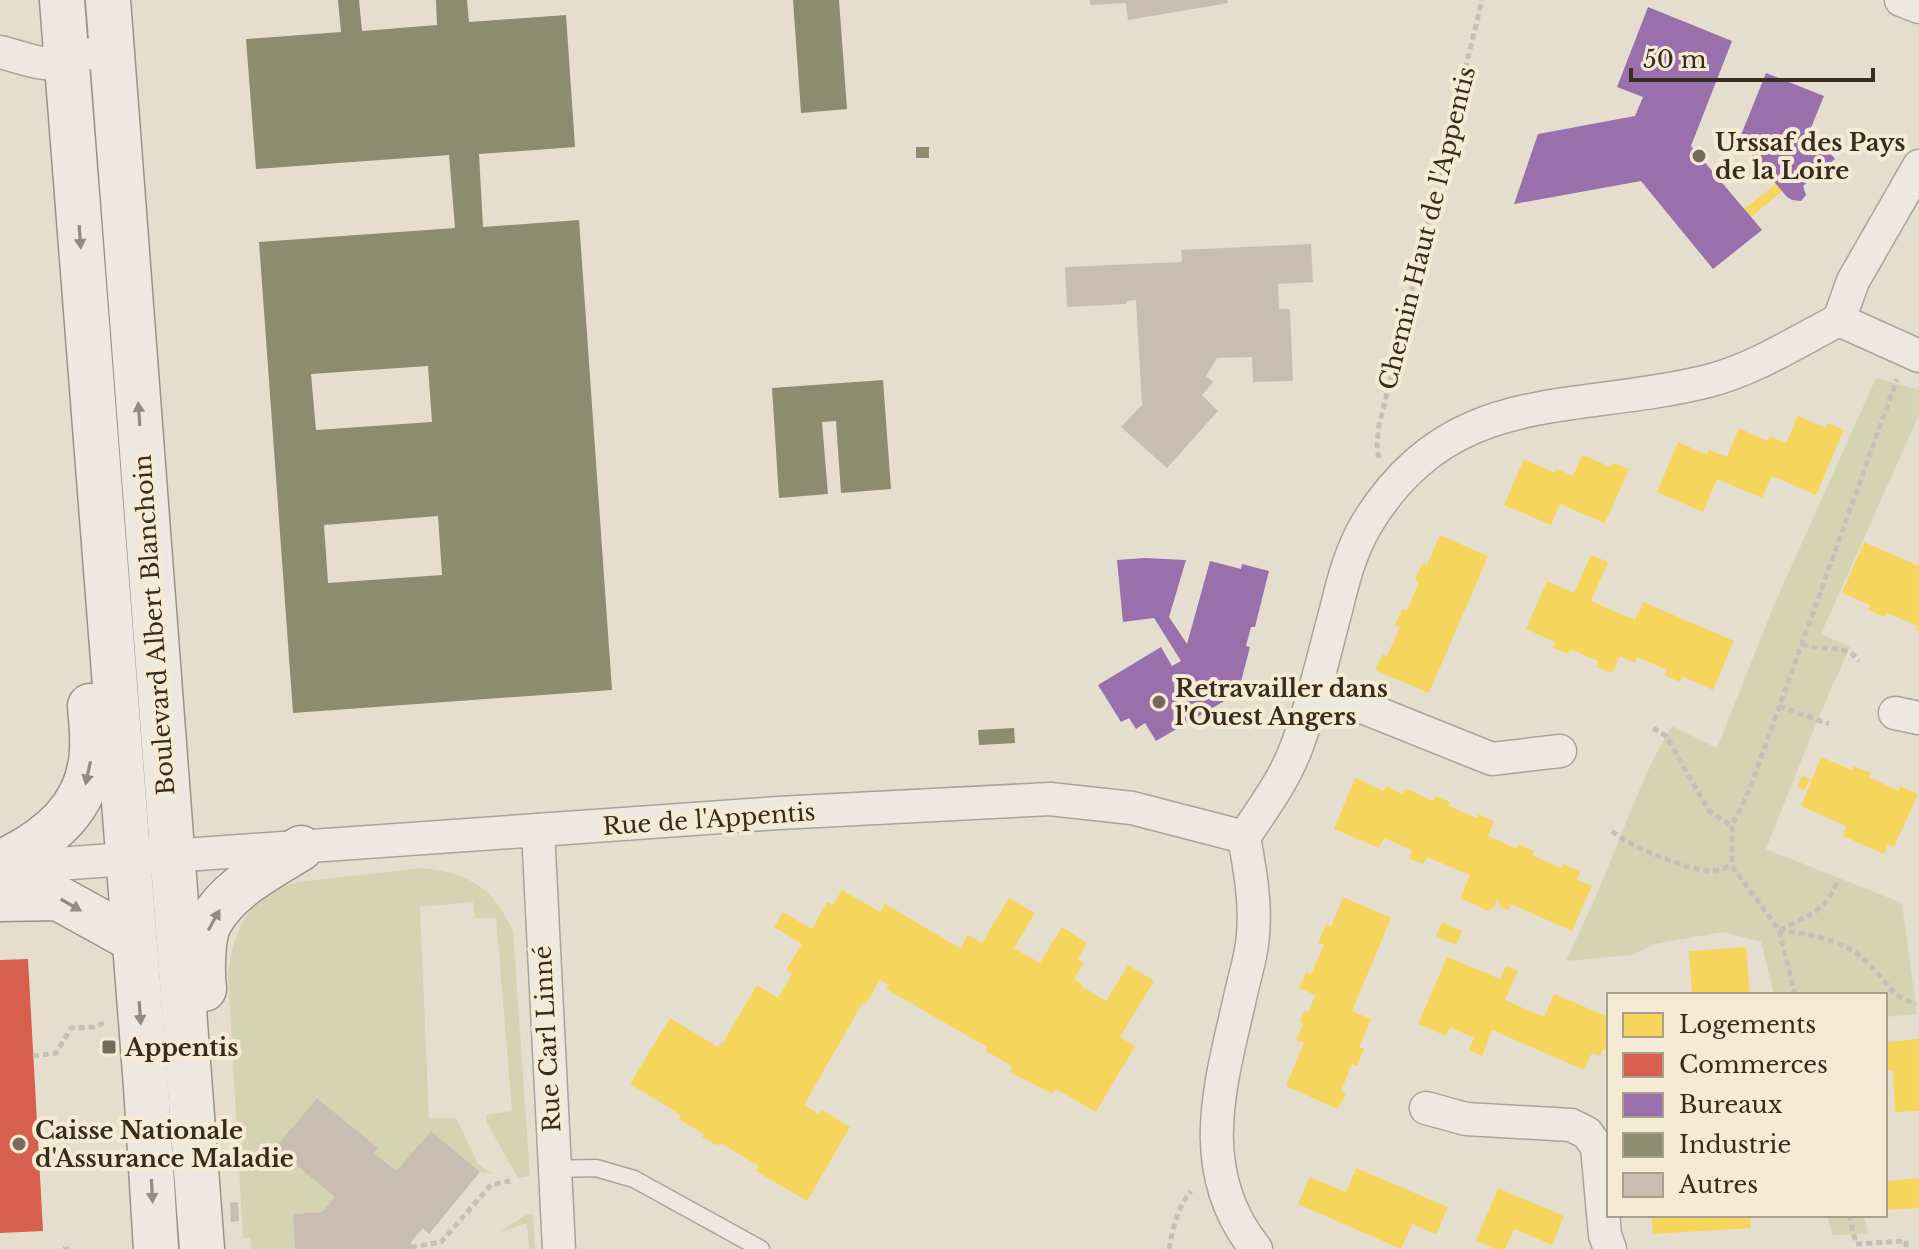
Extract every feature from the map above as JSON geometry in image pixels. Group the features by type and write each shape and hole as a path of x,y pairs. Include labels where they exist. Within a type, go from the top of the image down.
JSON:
{"street":[{"name":"Boulevard Albert Blanchoin","path":"62,0 105,560 194,1153 202,1249"},
{"path":"1901,0 1919,7"},
{"name":"Boulevard Albert Blanchoin","path":"109,8 123,178 149,856 134,940 156,1249"},
{"path":"0,52 48,65 66,63 93,49 109,8"},
{"path":"66,63 92,94 105,145 123,178"},
{"path":"1256,1249 1236,1218 1224,1189 1215,1126 1220,1086 1253,937 1253,889 1244,837 1289,768 1356,544 1390,491 1434,448 1487,421 1526,410 1640,394 1721,377 1770,357 1839,320 1853,281 1919,166"},
{"path":"1839,320 1909,364"},
{"path":"0,865 26,851 72,813 84,790 92,751 85,608 105,560"},
{"path":"1315,688 1492,759 1560,751"},
{"name":"Rue de l'Appentis","path":"0,865 1050,799 1132,808 1244,837"},
{"name":"Rue Carl Linné","path":"538,830 559,1249"},
{"path":"194,1153 218,1130 202,971 209,923 236,891 301,848"},
{"path":"0,899 58,898 134,940"},
{"path":"1426,1108 1466,1119 1571,1125 1587,1133 1599,1156 1605,1235 1610,1249"}],"lane":[{"path":"553,1169 596,1168 634,1179 761,1249"}],"path":[{"name":"Chemin Haut de l'Appentis","path":"1379,457 1378,430 1482,0"},
{"path":"1795,993 1779,930 1732,866 1732,826 1745,801 1909,364"},
{"path":"1802,644 1822,650 1844,649 1859,661"},
{"path":"1779,706 1829,724"},
{"path":"1653,728 1666,736 1709,811 1732,826"},
{"path":"1612,831 1640,848 1709,872 1732,866"},
{"path":"1779,930 1822,907 1831,899 1838,880"},
{"path":"1779,930 1820,937 1847,946 1869,963 1900,998 1916,1004"},
{"path":"33,1056 56,1053 71,1028 94,1027 109,1021"},
{"path":"411,1247 441,1242 491,1185 510,1181"},
{"path":"1169,1249 1173,1224 1189,1193"},
{"path":"1849,1217 1856,1244 1906,1241 1906,1248"},
{"path":"63,1249 72,1249"}],"green space":[{"path":"1876,378 1919,390 1919,415 1821,634 1850,647 1766,849 1902,903 1917,1014 1887,1017 1887,993 1774,993 1761,942 1723,932 1655,944 1633,955 1566,961 1663,741 1672,726 1717,748 1774,605"},
{"path":"422,868 453,874 478,885 497,903 513,931 530,1176 518,1178 487,1123 486,1115 512,1111 496,918 475,918 473,902 420,907 429,1118 456,1118 478,1164 492,1174 480,1172 431,1131 396,1171 374,1153 378,1148 317,1098 275,1148 335,1197 322,1212 293,1214 295,1249 251,1249 250,1238 243,1238 228,975 239,929 255,905 266,896 297,882"},
{"path":"527,1214 533,1214 535,1249 529,1249 527,1223 498,1233"},
{"path":"1828,1217 1864,1217 1868,1234 1832,1235"}],"building: Logements":[{"path":"1776,184 1782,191 1751,217 1744,209"},
{"path":"1798,416 1826,428 1828,423 1844,430 1816,495 1772,476 1762,498 1717,479 1703,512 1657,492 1678,442 1707,455 1709,450 1727,457 1739,428 1767,441 1770,436 1786,443"},
{"path":"1582,455 1611,467 1613,463 1629,469 1605,523 1560,504 1551,525 1504,505 1524,459 1555,473 1556,468 1573,476"},
{"path":"1440,535 1488,556 1429,693 1375,670 1383,654 1387,656 1400,627 1395,625 1402,609 1407,610 1419,582 1415,580 1422,563 1427,565"},
{"path":"1864,542 1919,566 1919,632 1916,631 1917,626 1887,613 1885,617 1868,610 1870,605 1842,593"},
{"path":"1591,555 1608,562 1591,601 1635,620 1643,602 1734,641 1713,690 1682,676 1680,682 1664,675 1667,670 1637,657 1635,663 1620,656 1612,673 1596,667 1598,661 1570,649 1568,654 1553,648 1555,642 1526,629 1547,581 1574,593"},
{"path":"1821,757 1852,770 1854,766 1871,773 1869,777 1899,791 1900,786 1918,794 1894,847 1888,844 1884,854 1843,836 1846,826 1801,806"},
{"path":"1802,776 1810,779 1805,790 1797,787"},
{"path":"1355,778 1384,791 1386,786 1402,794 1405,788 1433,801 1435,796 1450,802 1449,806 1477,818 1478,814 1494,821 1488,836 1517,849 1518,844 1534,851 1532,855 1561,868 1563,864 1580,871 1577,880 1592,886 1572,931 1511,904 1509,910 1500,907 1498,899 1488,911 1460,898 1470,875 1427,857 1423,864 1409,858 1412,850 1384,838 1379,848 1334,829"},
{"path":"842,890 880,912 885,904 960,948 968,935 982,943 1009,898 1035,913 1014,948 1040,963 1062,927 1087,943 1078,959 1084,963 1074,979 1106,1001 1128,965 1154,981 1120,1037 1135,1046 1096,1112 1056,1089 1053,1094 1009,1072 1012,1066 986,1051 987,1047 886,989 889,985 880,980 865,1005 862,1004 804,1105 819,1114 822,1110 850,1127 807,1201 756,1171 759,1166 720,1143 718,1146 702,1137 704,1134 679,1119 681,1115 630,1084 670,1018 718,1047 757,985 778,998 792,974 786,970 802,944 774,927 783,912 812,929 827,902 833,905"},
{"path":"1343,897 1391,918 1352,1011 1371,1019 1359,1047 1364,1049 1357,1066 1352,1064 1341,1091 1346,1093 1338,1109 1286,1086 1304,1043 1296,1040 1303,1025 1300,1019 1304,1012 1309,1011 1315,995 1299,988 1306,972 1311,974 1324,945 1318,943 1326,924 1331,927"},
{"path":"1442,922 1462,931 1456,945 1436,936"},
{"path":"1746,947 1750,993 1692,993 1689,951"},
{"path":"1447,957 1500,979 1506,966 1518,971 1505,1000 1544,1017 1554,994 1607,1016 1607,1050 1603,1049 1600,1056 1592,1053 1584,1070 1492,1030 1482,1056 1469,1050 1474,1038 1450,1027 1446,1036 1418,1024"},
{"path":"1919,1039 1919,1111 1895,1112 1893,1071 1887,1071 1887,1042"},
{"path":"1356,1168 1448,1207 1436,1234 1412,1224 1401,1249 1298,1204 1310,1177 1346,1192"},
{"path":"1919,1178 1919,1208 1887,1210 1887,1181"},
{"path":"1498,1188 1564,1216 1552,1245 1514,1229 1505,1249 1495,1249 1476,1241"},
{"path":"1652,1217 1750,1217 1751,1228 1653,1234"}],"building: Commerces":[{"name":"Caisse Nationale d'Assurance Maladie","path":"28,959 43,1231 0,1233 0,960"}],"building: Bureaux":[{"path":"1648,7 1732,41 1691,146 1762,230 1713,269 1641,181 1514,204 1538,134 1635,116 1643,97 1617,87"},
{"path":"1766,73 1824,96 1810,130 1835,159 1803,186 1806,195 1801,201 1787,197 1739,140"},
{"path":"1117,560 1186,560 1169,617 1187,644 1210,561 1241,569 1242,564 1269,571 1255,627 1251,627 1246,646 1250,647 1238,693 1156,741 1145,723 1136,729 1129,718 1121,722 1098,685 1161,647 1172,666 1181,661 1154,618 1123,622"}],"building: Industrie":[{"path":"338,0 359,0 362,31 437,25 436,0 467,0 469,22 566,15 575,147 479,154 483,227 579,220 612,690 293,713 259,242 455,228 449,155 256,169 246,39 341,32","holes":["428,366 432,422 316,430 311,374","438,516 442,575 328,583 324,525"]},
{"path":"793,0 839,0 847,109 801,113"},
{"path":"916,147 929,147 929,158 916,158"},
{"path":"883,380 891,489 841,493 836,421 822,422 828,494 779,498 772,388"},
{"path":"1014,728 1015,743 979,745 978,730"}],"building: Autres":[{"path":"1090,0 1227,0 1228,3 1128,20 1126,3 1090,5"},
{"path":"1311,244 1313,282 1278,284 1279,309 1290,309 1293,381 1253,382 1252,357 1217,358 1206,376 1213,382 1202,395 1218,411 1167,468 1121,427 1142,405 1136,300 1126,301 1126,304 1067,307 1065,267 1182,262 1181,250"},
{"path":"105,1039 112,1039 113,1055 105,1056"},
{"path":"317,1098 378,1148 374,1153 396,1171 431,1131 480,1172 429,1234 423,1228 411,1242 411,1249 295,1249 293,1214 322,1212 335,1197 275,1148"},
{"path":"238,1202 239,1221 231,1222 230,1203"}],"place":[{"name":"Urssaf des Pays de la Loire","path":"1699,156"},
{"name":"Retravailler dans l'Ouest Angers","path":"1159,702"},
{"name":"Appentis","path":"109,1047"},
{"name":"Caisse Nationale d'Assurance Maladie","path":"19,1144"}]}
